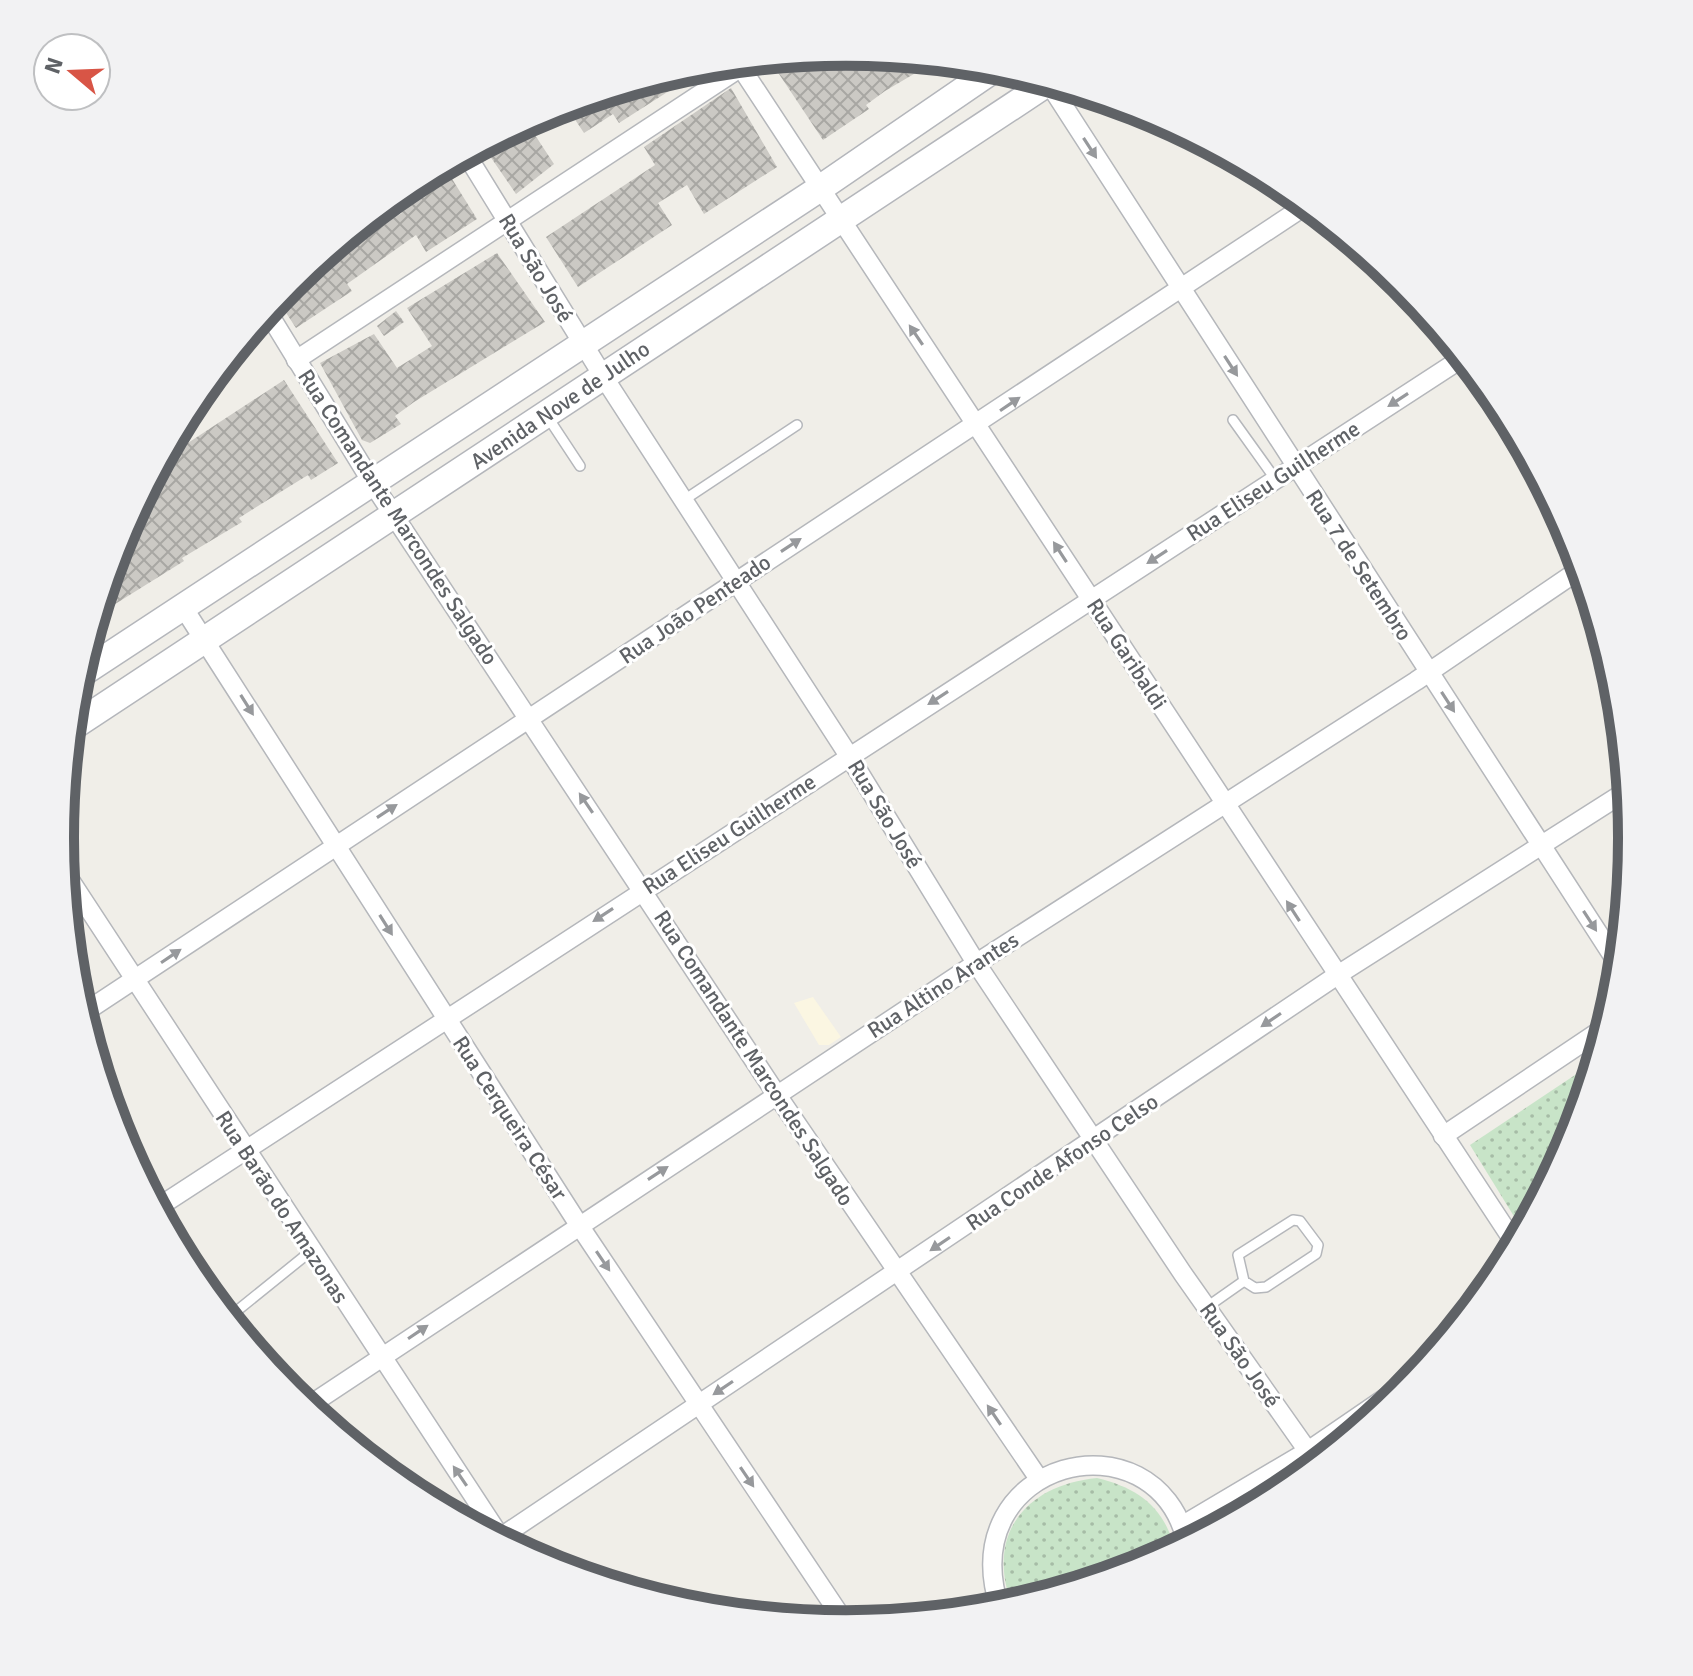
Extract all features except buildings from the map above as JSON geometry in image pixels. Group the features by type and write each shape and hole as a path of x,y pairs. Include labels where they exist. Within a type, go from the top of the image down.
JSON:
{"main road":[{"name":"Avenida Nove de Julho","path":"94,665 819,189 980,78"},
{"name":"Avenida Nove de Julho","path":"84,719 841,222 1036,90"}],"street":[{"name":"Rua Garibaldi","path":"748,73 819,189 1509,1234"},
{"path":"296,360 724,76"},
{"name":"Rua 7 de Setembro","path":"1056,95 1610,952"},
{"name":"Rua São José","path":"472,163 603,376 849,756 976,963 1310,1455"},
{"name":"Rua João Penteado","path":"93,1007 737,580 977,426 1296,212"},
{"name":"Rua Comandante Marcondes Salgado","path":"273,321 373,484 777,1095 1039,1479"},
{"name":"Rua Eliseu Guilherme","path":"166,1202 1455,363"},
{"name":"Rua Altino Arantes","path":"318,1400 976,963 1429,672 1572,575"},
{"name":"Rua Cerqueira César","path":"183,607 579,1225 836,1610"},
{"name":"Rua Conde Afonso Celso","path":"510,1532 1336,976 1617,797"},
{"name":"Rua Barão do Amazonas","path":"76,890 489,1522"},
{"path":"1443,1136 1593,1036"},
{"path":"996,1595 991,1552 1008,1511 1016,1499 1039,1479 1065,1468 1093,1465 1121,1469 1158,1491 1184,1532"},
{"path":"1217,1515 1270,1483"}],"lane":[{"path":"545,414 580,466"},
{"path":"1233,420 1276,480"},
{"path":"684,500 797,425"},
{"path":"1293,1220 1300,1221 1318,1245 1316,1254 1266,1287 1255,1288 1244,1281 1238,1255 1293,1220"},
{"path":"237,1311 311,1251"},
{"path":"1207,1307 1244,1281"}],"shaded area":[{"path":"813,997 841,1037 829,1045 819,1045 794,1003"}],"green space":[{"path":"1583,1070 1560,1133 1517,1221 1470,1145"},
{"path":"1097,1478 1125,1487 1156,1511 1171,1538 1095,1569 1009,1592 1004,1556 1008,1535 1032,1503 1050,1491"}]}
